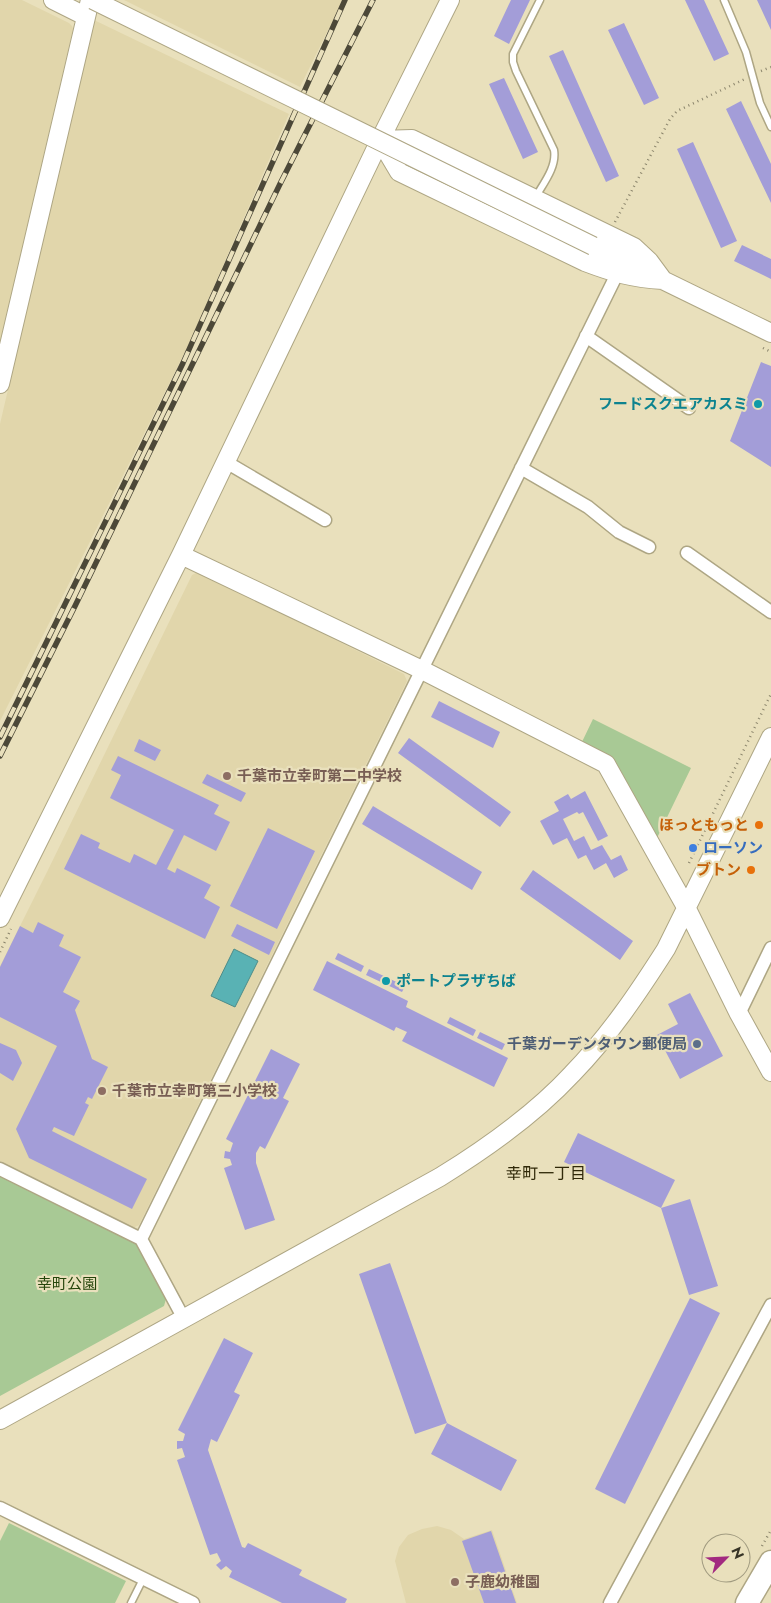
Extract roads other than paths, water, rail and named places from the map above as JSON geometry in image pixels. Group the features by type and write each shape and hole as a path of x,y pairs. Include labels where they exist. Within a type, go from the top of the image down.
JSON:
{"highway":[{"path":"747,1603 771,1562"}],"street":[{"path":"53,0 89,5 662,280 767,340"},
{"path":"0,918 181,555 380,140 450,0"},
{"path":"0,384 89,5"},
{"path":"380,140 412,138 634,247 649,261 662,280"},
{"path":"380,140 399,172 585,262 617,274 662,280"},
{"path":"141,1239 617,274"},
{"path":"586,336 689,408"},
{"path":"226,462 325,520"},
{"path":"521,468 588,507 619,532 649,547"},
{"path":"687,552 771,612"},
{"path":"181,555 422,670 606,764 686,906 739,1014 771,1072"},
{"path":"0,1420 440,1177 485,1149 531,1112 572,1075 628,1007 666,949 771,737"},
{"path":"739,1014 771,948"},
{"path":"0,1169 141,1239 184,1319"},
{"path":"610,1603 771,1305"},
{"path":"0,1508 143,1579 175,1599 193,1603"}],"lane":[{"path":"535,198 552,168 555,156 554,150 516,71 513,54 540,0"},
{"path":"724,0 746,52 760,103 771,127"},
{"path":"131,1603 143,1579"}],"water":[{"path":"234,949 258,961 235,1007 211,996"}],"railway":[{"path":"0,737 183,363 345,0"},
{"path":"0,756 280,184 373,0"}],"place":[{"name":"フードスクエアカスミ","path":"758,404"},
{"name":"千葉市立幸町第二中学校","path":"227,776"},
{"name":"ほっともっと","path":"759,825"},
{"name":"ローソン","path":"693,848"},
{"name":"ブトン","path":"751,870"},
{"name":"ポートプラザちば","path":"386,981"},
{"name":"千葉ガーデンタウン郵便局","path":"697,1044"},
{"name":"千葉市立幸町第三小学校","path":"102,1091"},
{"name":"子鹿幼稚園","path":"455,1582"}],"district":[{"name":"幸町一丁目","path":"546,1173"}],"park label":[{"name":"幸町公園","path":"67,1284"}]}
